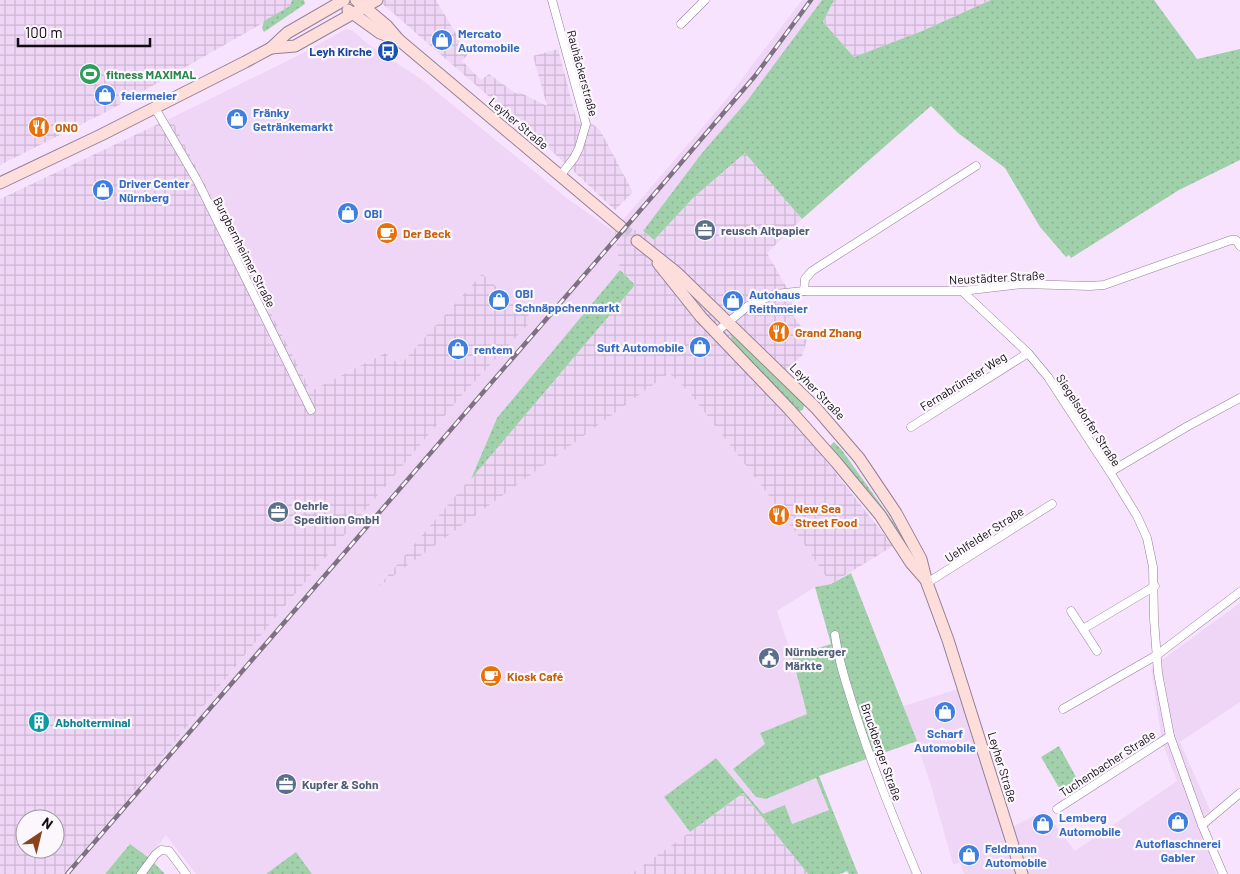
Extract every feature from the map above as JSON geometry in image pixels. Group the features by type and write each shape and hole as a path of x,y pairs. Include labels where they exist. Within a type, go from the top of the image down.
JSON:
{"main road":[{"path":"271,48 295,46 352,14 361,3 376,0"},
{"path":"0,183 155,108 271,48 287,33 339,1"},
{"name":"Leyher Straße","path":"339,1 352,14 380,34 399,40"},
{"name":"Leyher Straße","path":"361,3 387,26 399,40 621,227"},
{"name":"Leyher Straße","path":"637,241 676,272 816,408 859,458 888,499 921,559 1022,874"},
{"name":"Leyher Straße","path":"647,250 686,300 715,333 789,408 836,462 880,515 911,563 927,582"}],"street":[{"name":"Rauhäckerstraße","path":"552,0 586,124 574,158 560,176"},
{"path":"681,24 705,0"},
{"name":"Burgbernheimer Straße","path":"155,108 198,182 311,410"},
{"path":"804,291 806,279 812,271 976,166"},
{"name":"Neustädter Straße","path":"715,333 748,306 764,297 775,294 804,291 962,291 1023,284 1104,285 1231,240 1236,240 1240,246"},
{"name":"Siegelsdorfer Straße","path":"962,291 1028,353 1048,377 1110,472 1137,516 1147,538 1153,567 1158,673 1170,736 1202,825 1223,874"},
{"name":"Fernabrünster Weg","path":"911,427 1028,353"},
{"path":"1110,472 1240,398"},
{"name":"Uehlfelder Straße","path":"927,582 1052,504"},
{"path":"1084,630 1154,586"},
{"path":"1063,709 1157,655 1240,592"},
{"path":"1071,610 1097,651"},
{"name":"Bruckberger Straße","path":"836,635 837,653 862,736 884,797 918,874"},
{"name":"Tuchenbacher Straße","path":"1057,809 1170,736"},
{"path":"1202,825 1240,793"},
{"path":"141,874 154,855 161,850 169,852 186,874"}],"shaded area":[{"path":"0,0 293,0 291,7 110,110 0,165"},
{"path":"378,0 436,0 468,54 462,61 481,80 489,74 515,93 519,92 547,106 533,56 558,49 577,121 594,125 600,130 633,192 615,210 555,154"},
{"path":"802,0 822,0 747,101 702,153 643,231 616,228 725,101"},
{"path":"834,0 991,0 922,31 854,57 823,22"},
{"path":"346,29 352,30 369,45 421,79 568,199 615,232 620,270 497,418 471,479 380,585 669,373 689,392 764,489 831,584 815,587 777,611 792,656 807,714 760,733 765,744 766,799 816,778 829,810 792,824 763,815 716,758 664,797 690,832 631,874 312,874 296,852 266,874 196,874 166,835 149,858 130,844 105,874 63,874 107,825 279,613 462,395 532,319 482,275 400,365 385,353 311,391 171,118 297,56"},
{"path":"171,118 311,391 385,353 400,365 482,274 533,319 462,395 279,613 107,825 63,874 0,874 0,199"},
{"path":"745,153 802,219 767,253 792,297 794,317 808,336 802,356 770,384 795,410 819,452 893,546 831,584 764,489 689,392 669,373 378,587 635,285 620,270 616,228 643,231 654,240 694,197"},
{"path":"1240,603 1240,702 1180,742 1210,810 1199,822 1216,874 964,874 960,863 953,864 929,779 903,706 962,688 1008,829 1044,811 1075,851 1177,781 1162,742 1151,668"},
{"path":"743,793 808,874 631,874 690,832"}],"green space":[{"path":"292,0 304,0 305,4 264,32 262,28 264,21 290,6"},
{"path":"822,0 834,0 823,22 854,57 922,31 991,0 1154,0 1197,59 1240,49 1240,160 1179,190 1071,258 1069,255 1066,257 1040,227 1005,168 958,133 931,106 802,219 745,153 694,197 654,240 643,231 702,153 747,101"},
{"path":"620,270 635,285 471,479 497,418"},
{"path":"732,334 799,396 804,405 803,410 797,412 735,346 731,338"},
{"path":"834,442 907,541 918,562 829,447"},
{"path":"851,573 917,741 819,776 858,874 849,874 847,871 840,874 808,874 743,793 690,832 664,797 716,758 763,814 785,805 792,824 829,810 816,778 766,799 756,797 733,769 765,744 760,733 807,714 792,656 831,644 815,587 831,584"},
{"path":"1059,746 1081,786 1064,796 1041,757"},
{"path":"130,844 149,858 165,874 105,874"},
{"path":"296,852 312,874 266,874"}],"tunnel":[{"path":"621,227 637,241"}],"railway":[{"path":"67,874 755,76 811,0"}],"place":[{"name":"Mercato Automobile","path":"442,40"},
{"name":"Leyh Kirche","path":"388,51"},
{"name":"fitness MAXIMAL","path":"90,74"},
{"name":"feiermeier","path":"105,95"},
{"name":"Fränky Getränkemarkt","path":"237,119"},
{"name":"ONO","path":"39,127"},
{"name":"Driver Center Nürnberg","path":"103,190"},
{"name":"OBI","path":"348,213"},
{"name":"reusch Altpapier","path":"705,230"},
{"name":"Der Beck","path":"387,233"},
{"name":"OBI Schnäppchenmarkt","path":"499,300"},
{"name":"Autohaus Reithmeier","path":"733,301"},
{"name":"Grand Zhang","path":"779,332"},
{"name":"Suft Automobile","path":"700,347"},
{"name":"rentem","path":"458,349"},
{"name":"Oehrle Spedition GmbH","path":"278,512"},
{"name":"New Sea Street Food","path":"779,515"},
{"name":"Nürnberger Märkte","path":"769,658"},
{"name":"Kiosk Café","path":"491,676"},
{"name":"Scharf Automobile","path":"945,712"},
{"name":"Abholterminal","path":"39,722"},
{"name":"Kupfer & Sohn","path":"286,784"},
{"name":"Autoflaschnerei Gabler","path":"1178,822"},
{"name":"Lemberg Automobile","path":"1043,824"},
{"name":"Feldmann Automobile","path":"969,855"}]}
